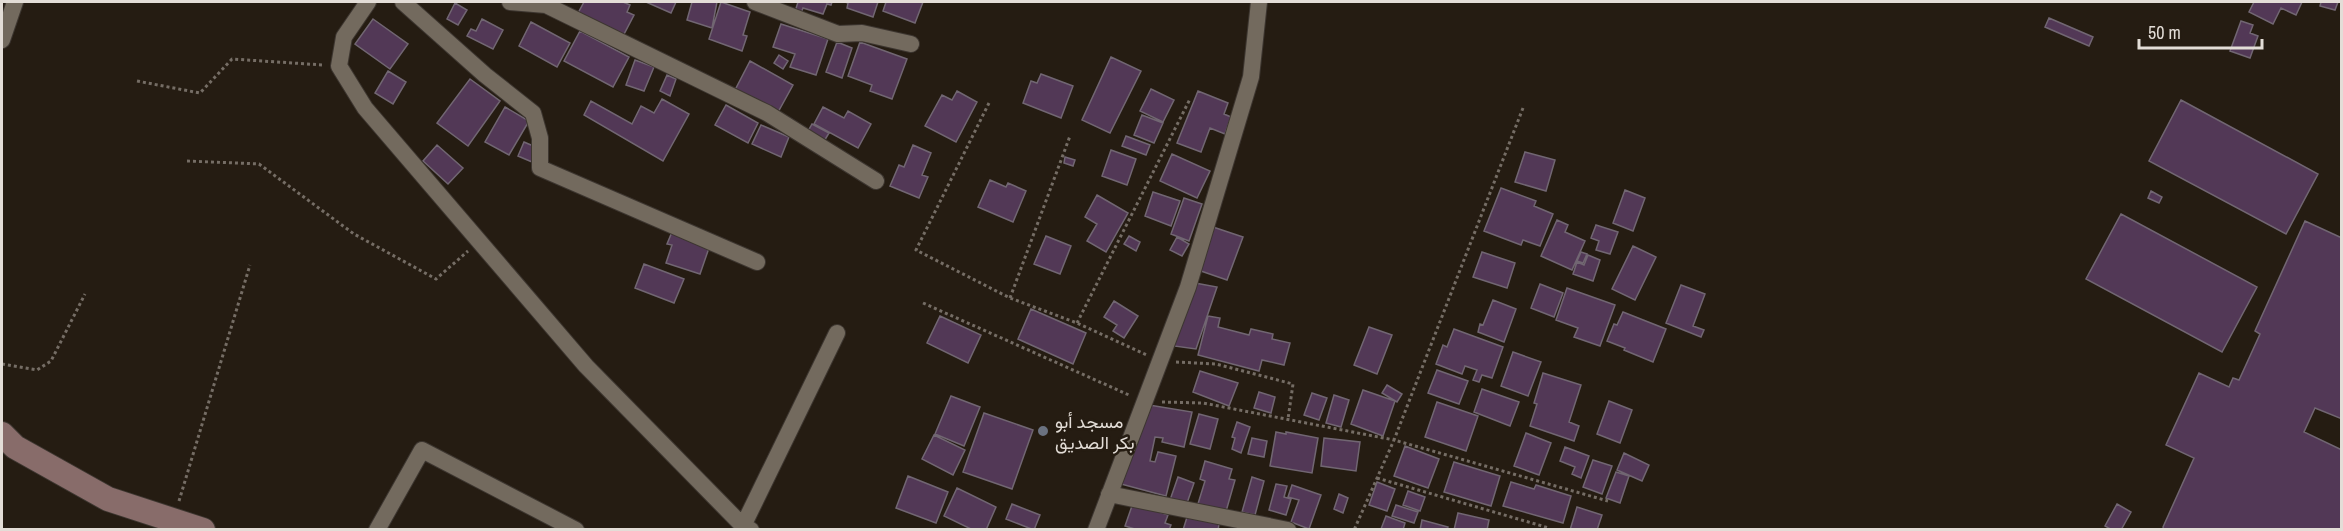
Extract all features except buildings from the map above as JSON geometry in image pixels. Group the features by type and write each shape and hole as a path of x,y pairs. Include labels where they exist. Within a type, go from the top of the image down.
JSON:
{"main road":[{"path":"2,434 15,447 108,499 203,530"}],"street":[{"path":"2,40 15,2"},
{"path":"368,2 344,37 339,66 365,108 586,366 747,528 837,333"},
{"path":"404,2 485,75 534,113 540,138 540,168 757,262"},
{"path":"510,2 548,3 767,113 876,181"},
{"path":"755,2 838,34 862,33 911,44"},
{"path":"1096,530 1188,287 1251,77 1259,2"},
{"path":"377,530 422,450 576,530"},
{"path":"1109,494 1288,530"}],"path":[{"path":"136,81 200,93 232,59 339,66"},
{"path":"1077,323 1190,99"},
{"path":"989,103 916,250 1010,298 1077,323 1160,361 1216,364 1293,384 1288,419"},
{"path":"1354,530 1395,440 1523,108"},
{"path":"1010,298 1070,135"},
{"path":"188,161 259,164 354,234 436,279 478,242"},
{"path":"174,520 250,265"},
{"path":"2,364 37,370 51,361 85,294"},
{"path":"923,303 1145,402 1203,403 1395,440 1608,501"},
{"path":"1377,478 1549,528"}],"place":[{"name":"مسجد أبو بكر الصديق","path":"1043,431"}]}
